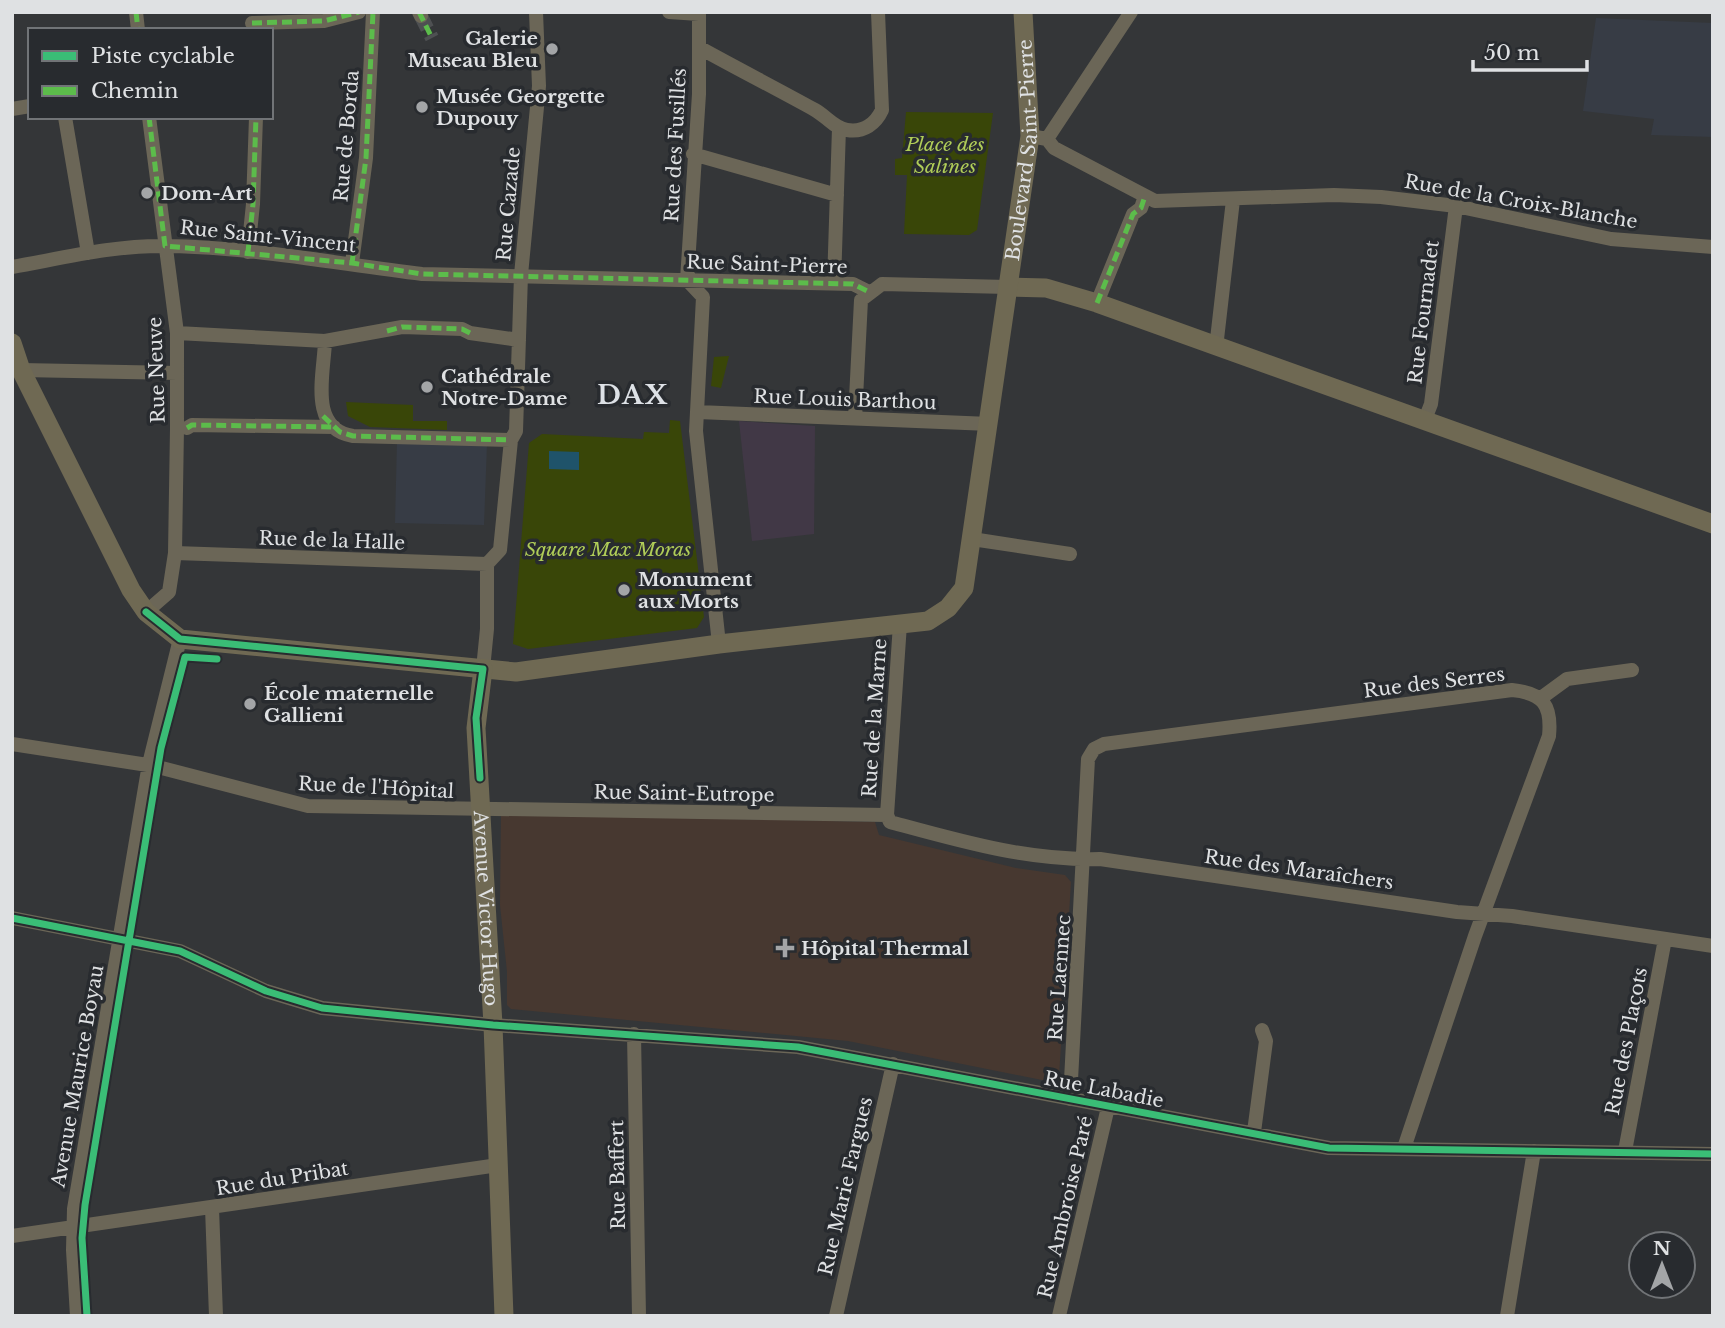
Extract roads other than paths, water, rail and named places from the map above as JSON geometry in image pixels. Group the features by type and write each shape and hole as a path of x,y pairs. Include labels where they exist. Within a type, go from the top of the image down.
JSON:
{"main road":[{"name":"Boulevard Saint-Pierre","path":"180,639 516,672 719,644 928,621 948,608 964,588 1008,287 1044,141 1023,12"},
{"path":"1008,287 1046,288 1097,303 1216,348 1713,524"},
{"path":"12,343 15,370 131,590 146,612 180,639"},
{"name":"Avenue Victor Hugo","path":"483,669 476,718 493,1025 504,1316"}],"street":[{"path":"252,22 324,21 359,12"},
{"name":"Rue de Borda","path":"352,263 366,158 373,12"},
{"name":"Rue Cazade","path":"487,564 500,550 511,440 516,431 521,275 539,86 536,12"},
{"path":"669,12 699,13"},
{"path":"699,48 820,112 839,128 867,128 882,110 878,12"},
{"path":"1097,303 1133,214 1150,199 1044,141 1130,12"},
{"name":"Rue des Fusillés","path":"687,280 699,13"},
{"path":"65,119 88,253"},
{"name":"Rue Neuve","path":"146,612 169,592 176,553 177,333 149,119"},
{"path":"248,252 253,204 256,119"},
{"path":"834,284 839,128"},
{"path":"693,155 837,195"},
{"name":"Rue de la Croix-Blanche","path":"1150,199 1233,200 1334,195 1456,206 1611,239 1713,247"},
{"path":"1216,348 1233,200"},
{"name":"Rue Fournadet","path":"1424,422 1431,404 1456,206"},
{"name":"Rue Saint-Vincent","path":"12,267 88,253 165,246 352,263 422,274 521,275"},
{"name":"Rue Saint-Pierre","path":"521,275 853,284 869,292 882,284 1008,287"},
{"path":"687,280 703,297 696,431 719,644"},
{"path":"855,418 861,300 869,292"},
{"path":"177,333 325,341 402,327 462,329 470,333 519,340"},
{"path":"325,341 334,426"},
{"path":"15,370 177,373"},
{"name":"Rue Louis Barthou","path":"698,412 990,424"},
{"path":"187,428 191,425 334,426 511,440"},
{"path":"972,539 1070,554"},
{"name":"Rue de la Halle","path":"176,553 487,564"},
{"path":"483,669 487,629 487,564"},
{"name":"Rue de la Marne","path":"887,815 900,624"},
{"name":"Avenue Maurice Boyau","path":"77,1316 73,1227 149,765 180,639"},
{"path":"1404,1148 1484,914 1549,736 1550,722 1541,698 1567,679 1632,670"},
{"name":"Rue des Serres","path":"1082,859 1088,759 1094,749 1104,744 1512,690 1530,692 1541,698"},
{"name":"Rue de l'Hôpital","path":"12,744 149,765 297,805 480,811"},
{"name":"Rue Saint-Eutrope","path":"480,811 501,808 887,815"},
{"name":"Rue des Maraîchers","path":"887,815 890,822 1031,857 1100,859 1713,946"},
{"name":"Rue Laennec","path":"1070,1099 1084,877 1082,859"},
{"name":"Rue Labadie","path":"12,918 180,951 266,991 322,1008 493,1025 798,1047 1329,1148 1713,1154"},
{"name":"Rue des Plaçots","path":"1625,1151 1665,939"},
{"path":"1254,1132 1266,1041 1262,1030"},
{"name":"Rue Baffert","path":"634,1034 639,1316"},
{"name":"Rue Marie Fargues","path":"836,1316 892,1064"},
{"name":"Rue Ambroise Paré","path":"1059,1316 1108,1107"},
{"path":"1507,1316 1534,1151"},
{"name":"Rue du Pribat","path":"12,1236 498,1165"},
{"path":"212,1208 216,1316"}],"water":[{"path":"549,451 579,452 579,470 549,469"}],"tunnel":[{"path":"421,16 432,38"}],"place":[{"name":"Galerie Museau Bleu","path":"552,49"},
{"name":"Musée Georgette Dupouy","path":"422,107"},
{"name":"Dom-Art","path":"147,193"},
{"name":"Cathédrale Notre-Dame","path":"427,387"},
{"name":"Monument aux Morts","path":"624,590"},
{"name":"École maternelle Gallieni","path":"250,704"},
{"name":"Hôpital Thermal","path":"785,948"}],"district":[{"name":"DAX","path":"633,395"}],"park label":[{"name":"Place des Salines","path":"945,155"},
{"name":"Square Max Moras","path":"608,549"}]}
